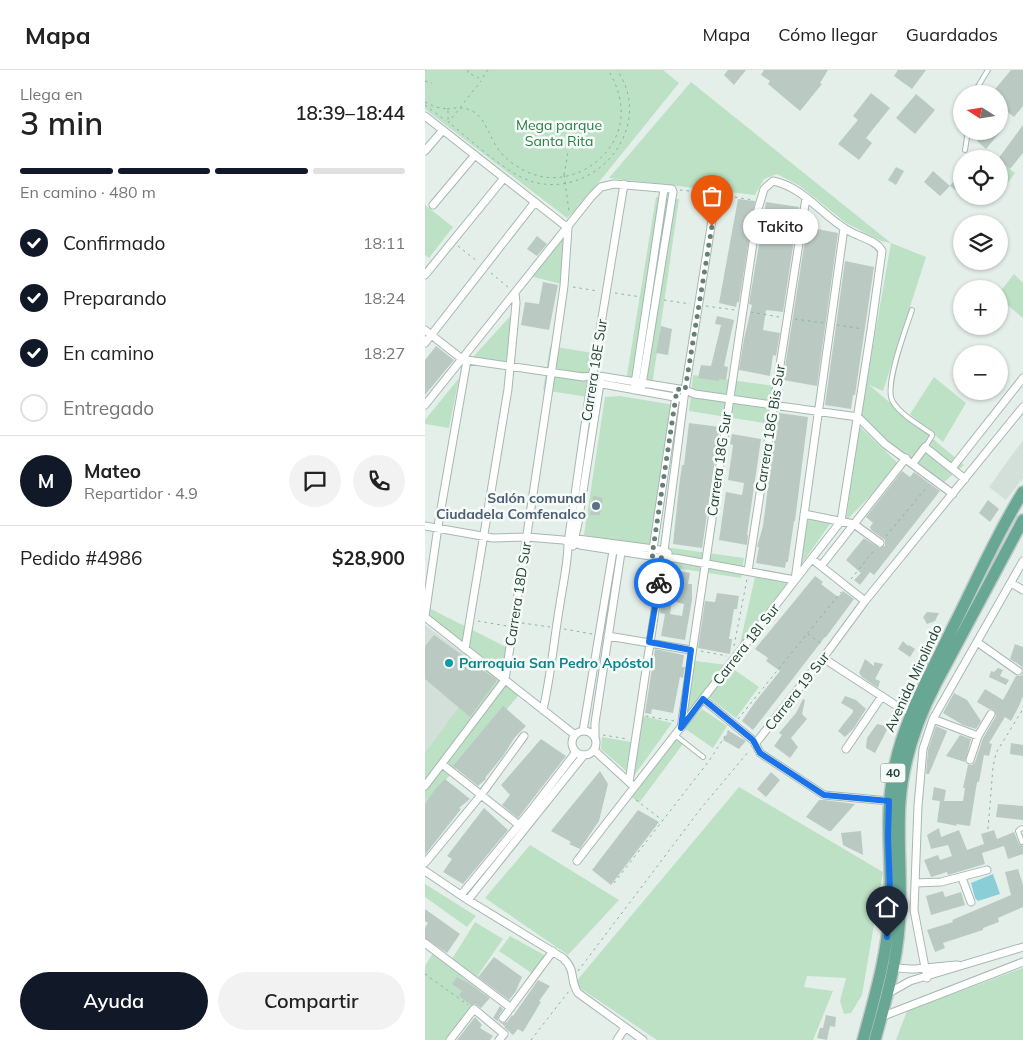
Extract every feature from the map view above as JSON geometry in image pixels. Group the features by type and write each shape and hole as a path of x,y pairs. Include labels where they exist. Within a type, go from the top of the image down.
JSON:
{"main road":[{"name":"Avenida Mirolindo","path":"863,1040 878,983 888,928 890,891 889,801 891,781 899,745 912,712 985,561 1023,492"},
{"name":"Avenida Mirolindo","path":"875,1040 893,967 900,914 900,803 902,782 913,738 924,707 936,682 1023,520"}],"street":[{"path":"425,116 535,202 570,225"},
{"path":"425,151 443,130"},
{"path":"433,205 475,155"},
{"path":"425,275 504,178"},
{"name":"Carrera 18G Sur","path":"681,725 741,311 760,201 763,189 773,181 791,187 806,198"},
{"path":"425,405 465,359 592,196 601,188 614,184 624,184 668,189"},
{"name":"Carrera 18E Sur","path":"543,710 549,685 559,604 596,380 607,292 624,184"},
{"path":"638,387 647,298 668,189"},
{"path":"638,387 656,299 673,199 668,189"},
{"path":"653,552 681,394 700,305 716,194"},
{"path":"806,198 844,228 876,243 883,256 841,521"},
{"name":"Carrera 18G Bis Sur","path":"748,571 806,198"},
{"path":"425,343 535,202"},
{"name":"Carrera 18D Sur","path":"425,786 505,680 564,286 570,225"},
{"path":"425,526 493,538 527,537 653,552 675,558 795,580 844,228"},
{"path":"465,649 511,366 517,303 515,293"},
{"path":"425,330 465,359 681,394 728,398 857,417 885,444 934,478 953,494"},
{"path":"465,359 437,528 425,617 575,735"},
{"path":"952,468 1023,378"},
{"path":"632,785 649,642 664,554 681,394"},
{"name":"Carrera 19 Sur","path":"755,744 823,658 865,600 1023,407"},
{"path":"913,463 925,447 965,479"},
{"path":"821,566 906,458"},
{"path":"804,514 854,524 880,543"},
{"name":"Carrera 18I Sur","path":"577,861 629,795 632,785 675,735 841,521"},
{"path":"468,900 584,755 594,750 596,743 595,723 609,636 618,548"},
{"path":"583,731 618,548"},
{"path":"812,559 865,600"},
{"path":"927,978 914,910 918,806 923,749 933,719 1023,561"},
{"path":"1011,583 1023,590"},
{"path":"609,636 691,650"},
{"path":"977,642 1018,671"},
{"path":"823,658 900,708 912,712"},
{"path":"846,749 882,696"},
{"name":"Carrera 18D Sur","path":"425,786 492,698"},
{"path":"703,699 753,740 760,753 824,795 889,801"},
{"path":"969,760 978,736 991,714"},
{"path":"933,719 978,736"},
{"path":"584,755 576,752 572,742 575,735 583,731 595,735"},
{"path":"425,863 481,795 524,736"},
{"path":"594,750 632,785"},
{"path":"461,895 576,752"},
{"path":"442,764 519,825"},
{"path":"915,883 941,882 987,870"},
{"path":"425,872 563,958 570,965 573,986 578,993 585,1000 643,1040"},
{"path":"962,878 971,902"},
{"path":"425,944 511,1008"},
{"path":"887,995 910,982 1023,947"},
{"path":"503,1018 553,951"},
{"path":"881,1017 1023,962"},
{"path":"893,967 907,970 968,964"},
{"path":"450,1040 474,1010 504,1034 499,1040"},
{"path":"617,1040 625,1028"}],"lane":[{"path":"979,85 988,70"},
{"path":"965,150 967,140"},
{"path":"912,310 891,378 889,391 892,402 906,416 932,434 925,447"},
{"path":"675,735 703,757"},
{"path":"1022,842 1018,831 1023,828"}],"path":[{"path":"468,70 468,73 479,78"},
{"path":"483,77 488,70"},
{"path":"425,103 448,109 460,107 474,112 488,128 497,147 520,169 539,176 558,178 585,170 600,159 612,143 619,128 621,101 617,87 608,70"},
{"path":"452,125 522,178 545,184 565,183 586,177 607,162 620,145 628,123 629,100 624,83 617,70"},
{"path":"425,81 431,83"},
{"path":"448,109 448,123 481,81"},
{"path":"425,103 446,121"},
{"path":"568,152 564,175 570,225"},
{"path":"564,286 647,298"},
{"path":"656,299 871,330"},
{"path":"614,883 709,761 734,723 934,478"},
{"path":"691,650 734,657 748,571"},
{"path":"470,620 513,627"},
{"path":"807,634 829,650"},
{"path":"987,829 996,753 1023,709"},
{"path":"640,715 681,725"},
{"path":"595,735 636,740"},
{"path":"573,977 702,807 755,744"},
{"path":"629,795 663,820"},
{"path":"425,974 474,1010"},
{"path":"531,1040 573,986"}],"shaded area":[{"path":"1023,440 1023,478 1006,500 989,487"},
{"path":"425,625 496,677 425,774"}],"green space":[{"name":"Mega parque Santa Rita","path":"425,70 663,70 679,83 578,208 567,218 425,109"},
{"path":"691,82 891,243 881,241 846,223 800,186 777,174 764,179 755,195 609,178"},
{"path":"1008,167 1015,173 1008,182"},
{"path":"656,197 679,199 652,386 626,381"},
{"path":"425,205 453,227 429,258 425,255"},
{"path":"565,233 561,284 530,276"},
{"path":"891,243 926,257 883,391 869,385 964,465 944,482 894,449 861,415"},
{"path":"1014,274 1023,283 1023,318 1008,306 1008,282"},
{"path":"514,312 506,364 472,358"},
{"path":"550,346 593,353 588,397 543,390"},
{"path":"693,375 775,386 770,424 689,411"},
{"path":"934,377 953,392 953,400 962,400 966,403 943,442 910,414"},
{"path":"459,378 449,428 425,424 425,420"},
{"path":"620,396 674,405 653,544 618,543 584,535 605,397"},
{"path":"859,426 900,465 846,521"},
{"path":"805,516 832,521 798,569"},
{"path":"665,547 744,558 741,578 663,566"},
{"path":"755,577 787,583 739,648"},
{"path":"425,606 506,647 503,672 425,613"},
{"path":"695,661 728,665 685,715"},
{"path":"732,668 759,687 736,718 707,696"},
{"path":"487,669 519,695 425,804 425,753"},
{"path":"702,709 727,726 713,748 684,728"},
{"path":"643,716 672,723 634,776"},
{"path":"602,737 631,742 626,771 601,749"},
{"path":"675,737 683,744 639,803 630,796"},
{"path":"739,787 883,872 862,995 851,1013 844,1014 840,1001 846,978 807,976 804,987 833,991 813,1040 657,1040 574,984"},
{"path":"530,845 619,900 568,955 485,898"},
{"path":"425,884 476,916 467,927 425,897"},
{"path":"475,922 503,939 476,978 452,959"},
{"path":"510,936 546,956 533,974 499,951"},
{"path":"433,953 483,993 446,1040 425,1040 425,966"},
{"path":"1023,968 1023,1040 896,1040 907,1011"}],"water":[{"path":"993,874 1000,894 978,901 975,898 971,883"}],"building":[{"path":"728,70 746,70 734,85 724,75"},
{"path":"764,70 828,70 820,83 822,84 800,111 768,84 770,81 761,75"},
{"path":"898,70 926,70 912,89 894,76"},
{"path":"1011,70 1023,70 1023,106 1014,117 1008,112 1008,85 998,85"},
{"path":"871,93 890,108 866,138 872,143 859,160 838,144 858,120 853,116"},
{"path":"916,94 935,110 915,134 896,118"},
{"path":"1023,125 1023,153 1010,169 1008,167 1008,150 1005,150"},
{"path":"978,140 994,140 986,149"},
{"path":"896,167 904,171 896,185 888,180"},
{"path":"933,171 950,186 940,196 924,182"},
{"path":"738,199 755,201 739,302 737,302 736,307 719,303"},
{"path":"766,202 799,207 783,312 766,310 763,330 780,333 776,356 773,355 770,376 739,370 752,305 749,304"},
{"path":"807,227 838,233 817,386 783,380"},
{"path":"537,236 547,244 537,256 527,249"},
{"path":"845,261 874,267 855,395 853,395 851,409 825,405"},
{"path":"543,282 558,285 549,330 521,325 525,302 539,304"},
{"path":"717,316 734,320 724,366 728,367 726,380 719,379 719,381 698,378 701,365 711,366 721,325 715,324"},
{"path":"661,326 672,329 668,355 656,353"},
{"path":"436,346 454,360 425,395 425,360"},
{"path":"779,413 808,417 795,521 788,562 786,562 785,568 756,563"},
{"path":"689,423 720,427 702,548 673,544 679,487 682,465 684,465"},
{"path":"732,434 761,439 747,545 719,540 726,492 742,495 744,483 728,480 733,445 730,444"},
{"path":"902,471 910,477 914,472 940,491 874,575 870,572 860,585 854,580 861,573 846,560 864,538 879,548 885,546 885,540 871,530 870,527 873,523 866,517"},
{"name":"Salón comunal Ciudadela Comfenalco","path":"593,496 603,498 600,515 590,515"},
{"path":"988,500 999,509 990,522 979,513"},
{"path":"667,569 690,573 688,584 692,584 692,600 685,640 661,636 665,614 660,613","holes":["672,601 684,604 682,616 670,614"]},
{"path":"815,576 823,582 821,584 838,597 843,591 854,599 753,730 742,721 780,671 766,661 768,658 755,649"},
{"path":"717,593 739,596 737,609 734,609 729,639 732,639 730,654 698,648 705,601 715,602"},
{"path":"927,612 939,613 935,621 927,624 923,617"},
{"name":"Parroquia San Pedro Apóstol","path":"434,635 497,680 470,717 425,679 425,646"},
{"path":"903,641 915,649 910,657 898,649"},
{"path":"1015,644 1023,647 1023,669 1010,659"},
{"path":"655,649 684,655 682,667 685,667 683,678 680,677 673,713 652,709 651,714 645,713"},
{"path":"865,659 874,666 874,662 883,664 875,679 880,681 878,688 859,673"},
{"path":"998,668 1003,670 1000,676 1009,680 1006,685 989,677 991,671 994,672"},
{"path":"1023,672 1023,696 1019,706 1011,721 1005,717 989,743 992,744 989,756 984,755 979,782 977,782 970,826 956,824 957,826 937,822 940,801 932,800 934,787 946,790 944,801 963,801 965,788 963,788 968,765 972,765 975,762 983,738 996,716 994,710 977,702 985,689 1003,700 1016,676 1021,676"},
{"path":"954,693 967,700 981,721 976,729 963,725 943,713"},
{"path":"845,696 856,700 866,709 854,728 845,737 838,731 853,710 841,703"},
{"path":"803,699 805,700 802,714 807,719 791,738 798,747 790,758 774,746 782,735 779,733 796,713"},
{"path":"503,706 526,726 515,737 486,779 478,786 453,766"},
{"path":"877,724 885,726 887,730 875,753 866,748 867,738"},
{"path":"936,726 947,731 929,774 926,774 928,750"},
{"path":"729,731 746,741 739,749 723,740"},
{"path":"960,735 971,739 965,762 946,756"},
{"path":"541,739 566,756 518,818 502,805 510,795 501,785"},
{"path":"1011,743 1023,745 1023,756 1010,754"},
{"path":"600,771 608,784 599,821 580,849 569,844 571,842 551,831"},
{"path":"771,772 780,780 766,797 757,789"},
{"path":"445,779 470,799 459,808 461,809 425,855 425,804"},
{"path":"819,800 855,804 829,831 806,817"},
{"path":"998,804 1023,806 1023,820 996,817"},
{"path":"484,808 508,830 463,884 443,872 452,859 447,856"},
{"path":"638,810 659,822 611,885 592,870"},
{"path":"939,828 941,837 959,830 967,850 984,844 981,834 994,830 997,839 1014,832 1019,844 1023,846 1023,854 1008,859 1004,846 982,853 985,864 948,875 947,872 931,877 924,860 938,855 940,860 952,856 948,845 931,849 927,835"},
{"path":"861,831 863,855 843,845 841,833"},
{"path":"1018,869 1023,885 1023,907 998,918 999,922 983,928 983,930 943,943 945,948 935,952 927,930 953,922 952,920 1011,895 1005,872"},
{"path":"943,891 945,897 961,892 965,905 931,915 926,896"},
{"path":"425,909 460,934 447,953 425,938 425,928 428,923 425,921"},
{"path":"494,957 522,977 516,991 509,1000 478,977"},
{"path":"457,977 490,998 481,1008 475,1004 471,1005 459,996 462,991 452,984"},
{"path":"538,980 550,986 539,1001 541,1002 523,1032 518,1029 513,1035 505,1026 493,1018 500,1006 503,1009 498,1021 507,1022"},
{"path":"826,1015 836,1017 835,1027 830,1026 827,1040 817,1038 820,1028 823,1028"},
{"path":"475,1017 482,1025 480,1028 493,1036 490,1040 457,1040"}],"way so far":[{"path":"659,583 663,558 652,556 677,389 685,390 712,226"}],"place":[{"name":"Takito","path":"712,226"},
{"name":"Salón comunal Ciudadela Comfenalco","path":"596,506"},
{"name":"Parroquia San Pedro Apóstol","path":"449,663"}],"route":[{"path":"659,583 649,642 691,650 681,728 703,699 753,740 760,753 824,795 889,801 890,909 887,937"}]}
